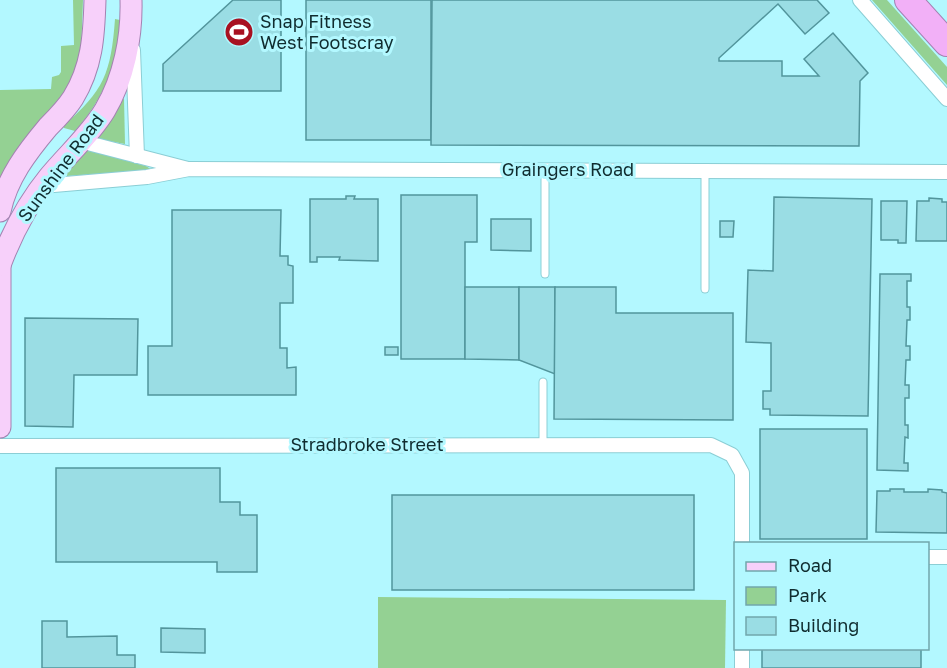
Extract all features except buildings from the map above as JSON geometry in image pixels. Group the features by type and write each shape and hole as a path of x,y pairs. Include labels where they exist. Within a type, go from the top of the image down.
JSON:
{"highway":[{"path":"908,0 947,44"}],"main road":[{"name":"Sunshine Road","path":"0,211 7,186 34,144 71,100 85,73 93,49 95,0"},
{"name":"Sunshine Road","path":"0,427 0,265 13,233 42,186 106,108 120,75 133,2"},
{"path":"42,186 34,144 58,136 80,141"}],"street":[{"path":"860,0 947,99"},
{"path":"133,2 137,156"},
{"name":"Graingers Road","path":"80,141 189,169"},
{"name":"Graingers Road","path":"42,186 147,177 189,169 947,172"},
{"name":"Stradbroke Street","path":"0,446 711,445 732,455 742,473 742,542"},
{"path":"929,557 947,557"},
{"path":"742,650 742,668"}],"lane":[{"path":"545,170 545,274"},
{"path":"705,171 705,289"},
{"path":"543,382 543,445"}],"green space":[{"path":"73,0 83,0 81,55 75,76 0,184 0,90 51,89 52,77 61,72 61,46 74,45"},
{"path":"872,0 887,0 947,67 947,85"},
{"path":"115,19 120,20 119,36 108,79 94,106 75,131 64,128 63,126 88,102 103,80 111,54"},
{"path":"124,98 125,144 98,139"},
{"path":"88,150 146,166 152,170 67,176 66,173"},
{"path":"378,597 726,600 725,668 378,668"}],"place":[{"name":"Snap Fitness West Footscray","path":"239,32"}]}
